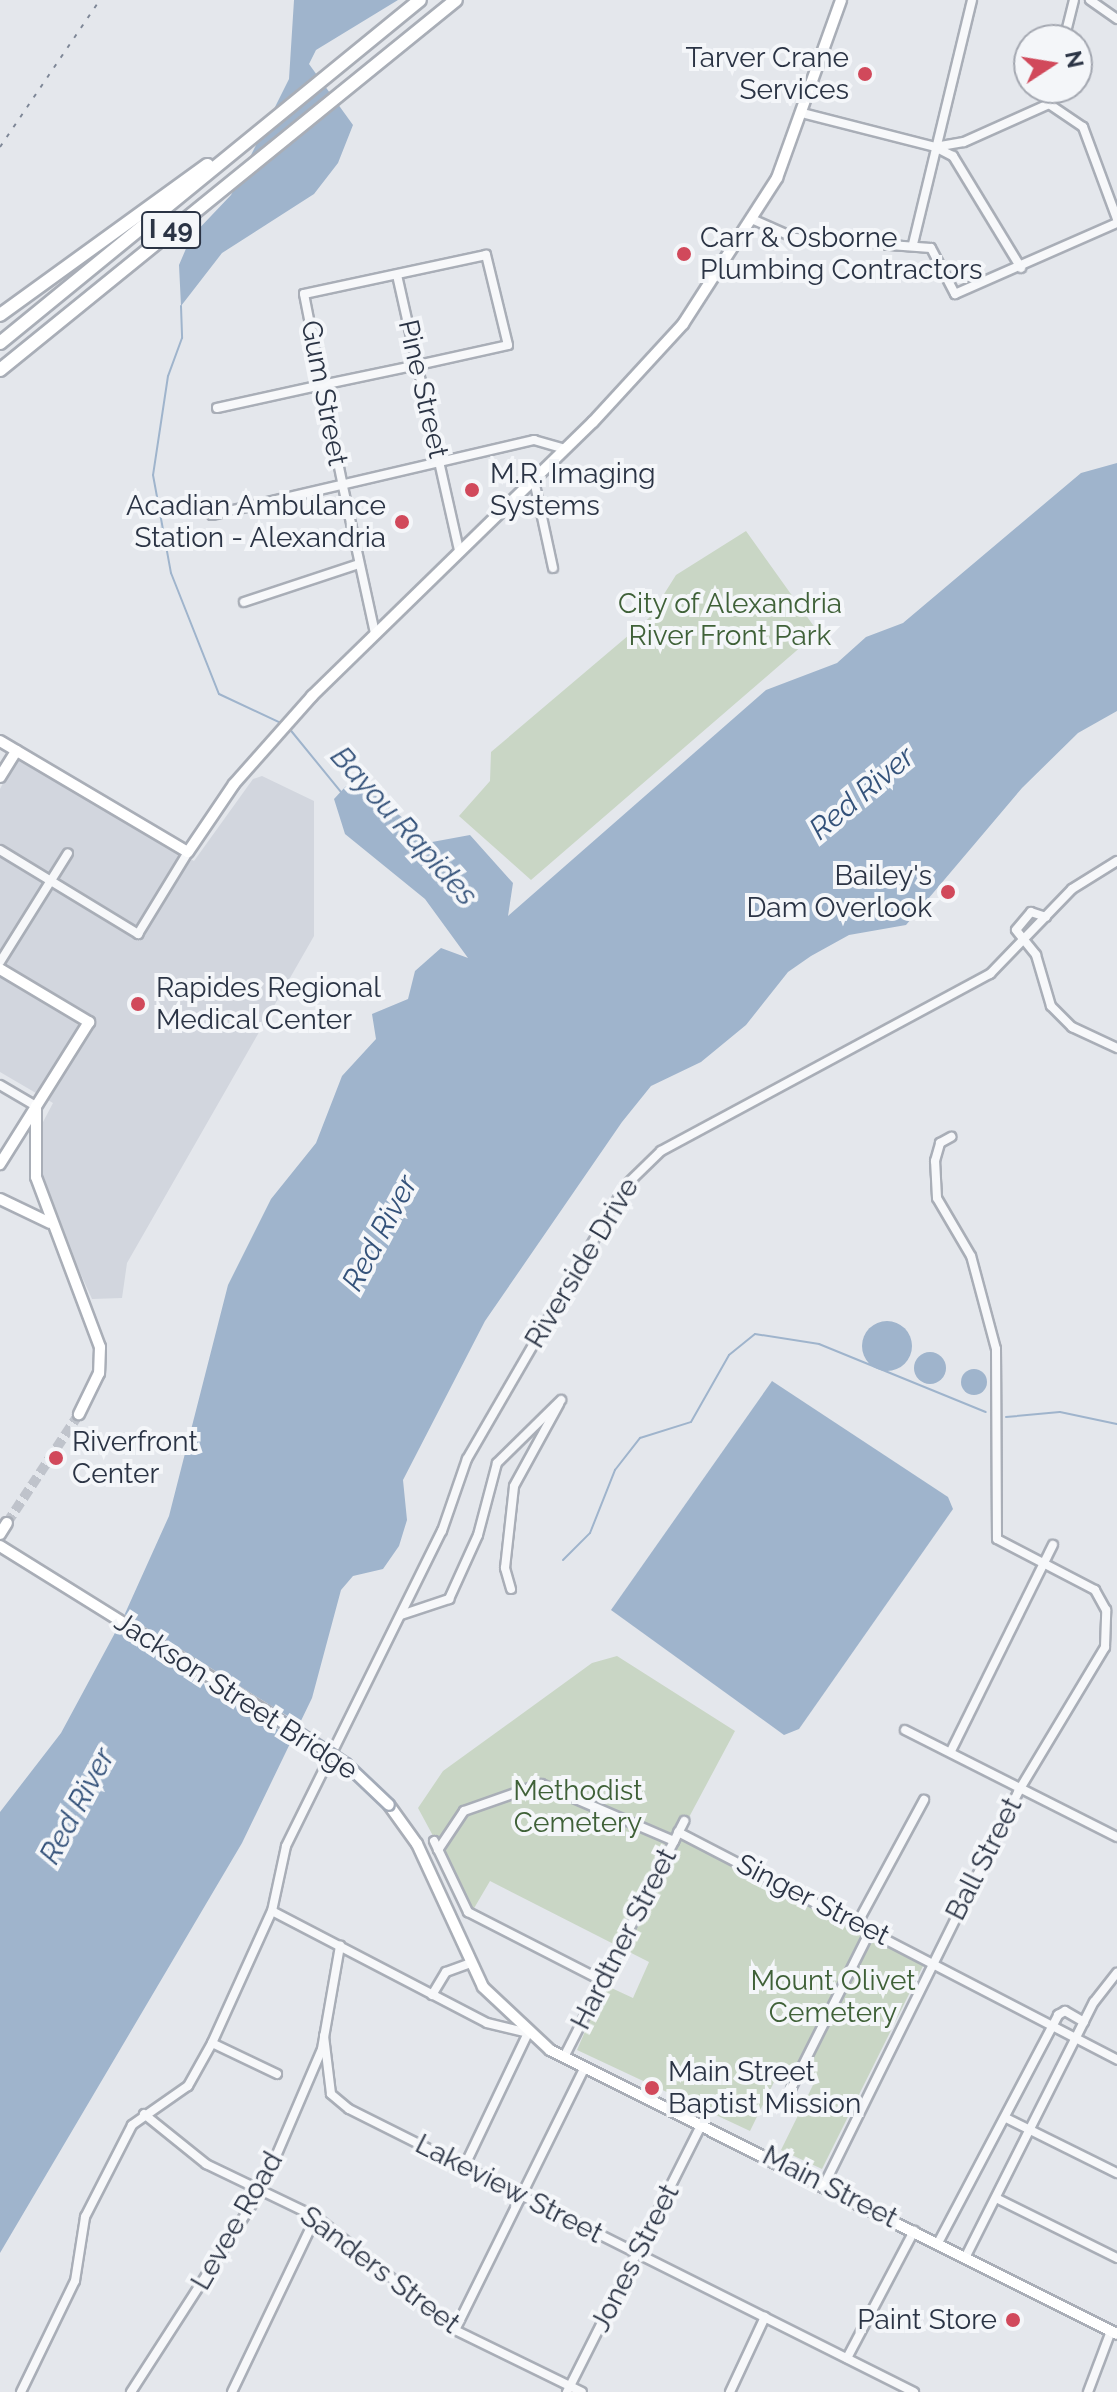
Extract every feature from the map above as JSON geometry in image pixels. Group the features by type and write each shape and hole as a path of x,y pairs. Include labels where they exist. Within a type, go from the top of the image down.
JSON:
{"highway":[{"name":"I 49","path":"0,343 420,0"},
{"name":"I 49","path":"0,370 456,0"},
{"path":"417,32 466,0"},
{"path":"0,315 278,115"}],"main road":[{"path":"0,741 188,852 255,760 312,696 565,449 683,324 754,220 806,114 841,0"},
{"path":"0,777 16,751"},
{"path":"0,969 89,1022 0,1164"},
{"path":"36,1106 31,1147 50,1223 100,1347 99,1373 79,1414"},
{"path":"0,1199 50,1223"},
{"path":"0,1534 7,1523"},
{"name":"Jackson Street Bridge","path":"0,1546 326,1749 389,1805"},
{"name":"Main Street","path":"389,1805 417,1844 471,1963 528,2033 564,2057 825,2183 1114,2332"}],"street":[{"path":"913,244 972,0"},
{"path":"1068,24 1074,0"},
{"path":"1090,0 1117,19"},
{"path":"754,220 795,238 913,244 941,259 955,294 1021,268 1117,221 1083,127 1049,104 964,142 935,147"},
{"path":"806,114 935,147 953,156 1021,268"},
{"path":"217,408 508,345 486,255 397,275"},
{"name":"Gum Street","path":"375,633 304,294 397,275"},
{"name":"Pine Street","path":"397,275 459,550"},
{"path":"212,515 342,482 540,439 565,449"},
{"path":"534,480 553,568"},
{"path":"244,602 359,564"},
{"path":"0,850 138,934 188,852"},
{"path":"0,962 68,853"},
{"name":"Riverside Drive","path":"272,1911 286,1846 401,1615 475,1443 640,1168 975,984 1026,940 1046,917 1117,861"},
{"path":"1046,917 1031,912 1016,926 1026,940 1056,1013 1117,1048"},
{"path":"0,1085 36,1106"},
{"name":"Ball Street","path":"825,2183 932,1959 1018,1792 1105,1647 1106,1610 1095,1590 997,1539 993,1519 996,1349 971,1256 937,1198 935,1161 940,1143 951,1137"},
{"path":"401,1615 449,1599 478,1535 497,1463 561,1400 514,1486 505,1568 511,1589"},
{"path":"951,1751 1053,1545"},
{"path":"905,1730 951,1751 1018,1792 1117,1837"},
{"name":"Singer Street","path":"601,1980 468,1912 436,1846 464,1811 541,1784 676,1836 858,1922 1117,2060"},
{"path":"858,1922 924,1800"},
{"name":"Hardtner Street","path":"564,2057 684,1821"},
{"path":"21,2392 75,2281 85,2217 144,2114 188,2086 212,2043 272,1911 487,2023 528,2033 464,2167"},
{"path":"791,2089 871,1929"},
{"name":"Levee Road","path":"131,2392 262,2189 324,2036 340,1946"},
{"path":"432,1995 446,1972 471,1963"},
{"path":"966,2256 1106,1979 1117,1973"},
{"path":"938,2243 1052,2027 1065,2011 1084,2022"},
{"name":"Lakeview Street","path":"324,2036 334,2100 847,2358 903,2390 914,2392"},
{"path":"212,2043 277,2074"},
{"path":"455,2330 585,2067"},
{"name":"Sanders Street","path":"144,2114 206,2164 316,2217 455,2330 568,2389 582,2392"},
{"path":"1006,2118 1117,2173"},
{"name":"Jones Street","path":"568,2389 639,2254 702,2122"},
{"path":"996,2198 1117,2258"},
{"path":"232,2392 316,2217"},
{"path":"847,2358 914,2231"},
{"path":"730,2392 765,2317"},
{"path":"1088,2392 1114,2332"}],"shaded area":[{"name":"Rapides Regional Medical Center","path":"17,756 194,861 253,779 262,776 314,801 314,936 127,1263 122,1298 92,1299 65,1239 42,1171 43,1122 53,1103 0,1072 0,789"}],"green space":[{"name":"City of Alexandria River Front Park","path":"746,531 818,632 531,880 459,816 490,781 491,752 649,618 676,575"},
{"name":"Methodist Cemetery","path":"617,1656 735,1731 679,1836 925,1962 822,2169 781,2150 814,2083 792,2074 788,2082 776,2078 750,2131 577,2050 605,1985 633,1998 649,1962 490,1881 473,1910 418,1808 443,1771 592,1663"}],"water":[{"path":"294,0 398,0 316,50 309,64 353,125 338,163 314,194 222,253 181,306 179,265 191,237 231,195 289,79"},
{"name":"Red River","path":"1117,463 1117,711 1078,733 1022,788 906,925 849,935 811,956 788,972 746,1025 701,1062 651,1086 622,1122 485,1321 403,1480 407,1520 399,1546 383,1569 353,1576 341,1590 312,1698 242,1843 0,2253 0,1812 61,1733 123,1618 169,1516 228,1285 271,1199 316,1143 342,1076 376,1039 372,1014 408,999 415,971 441,948 468,958 425,899 345,834 334,799 346,786 376,796 432,842 470,835 513,883 508,916 766,690 837,663 866,637 903,623 1081,473"},
{"path":"887,1321 904,1329 912,1346 904,1363 887,1371 870,1363 862,1346 870,1329"},
{"path":"930,1352 941,1357 946,1368 941,1379 930,1384 919,1379 914,1368 919,1357"},
{"path":"974,1369 983,1373 987,1382 983,1391 974,1395 965,1391 961,1382 965,1373"},
{"path":"772,1381 948,1497 953,1509 799,1729 784,1735 611,1610"}],"pier":[{"path":"121,1612 302,1725 295,1740 112,1627"}],"waterway":[{"name":"Bayou Rapides","path":"181,306 182,338 168,376 153,475 171,573 219,694 283,724"},
{"name":"Bayou Rapides","path":"288,727 341,792"},
{"path":"563,1560 590,1533 615,1470 640,1438 691,1422 729,1355 755,1334 819,1344 986,1412"},
{"path":"1006,1417 1060,1412 1117,1424"}],"tunnel":[{"path":"7,1523 79,1414"}],"railway":[{"path":"0,147 100,0"}],"place":[{"name":"Tarver Crane Services","path":"865,74"},
{"name":"Carr & Osborne Plumbing Contractors","path":"684,254"},
{"name":"M.R. Imaging Systems","path":"472,490"},
{"name":"Acadian Ambulance Station - Alexandria","path":"402,522"},
{"name":"Bailey's Dam Overlook","path":"948,892"},
{"name":"Rapides Regional Medical Center","path":"138,1004"},
{"name":"Riverfront Center","path":"56,1458"},
{"name":"Main Street Baptist Mission","path":"652,2088"},
{"name":"Paint Store","path":"1013,2320"}],"park label":[{"name":"Mount Olivet Cemetery","path":"833,1997"}]}
